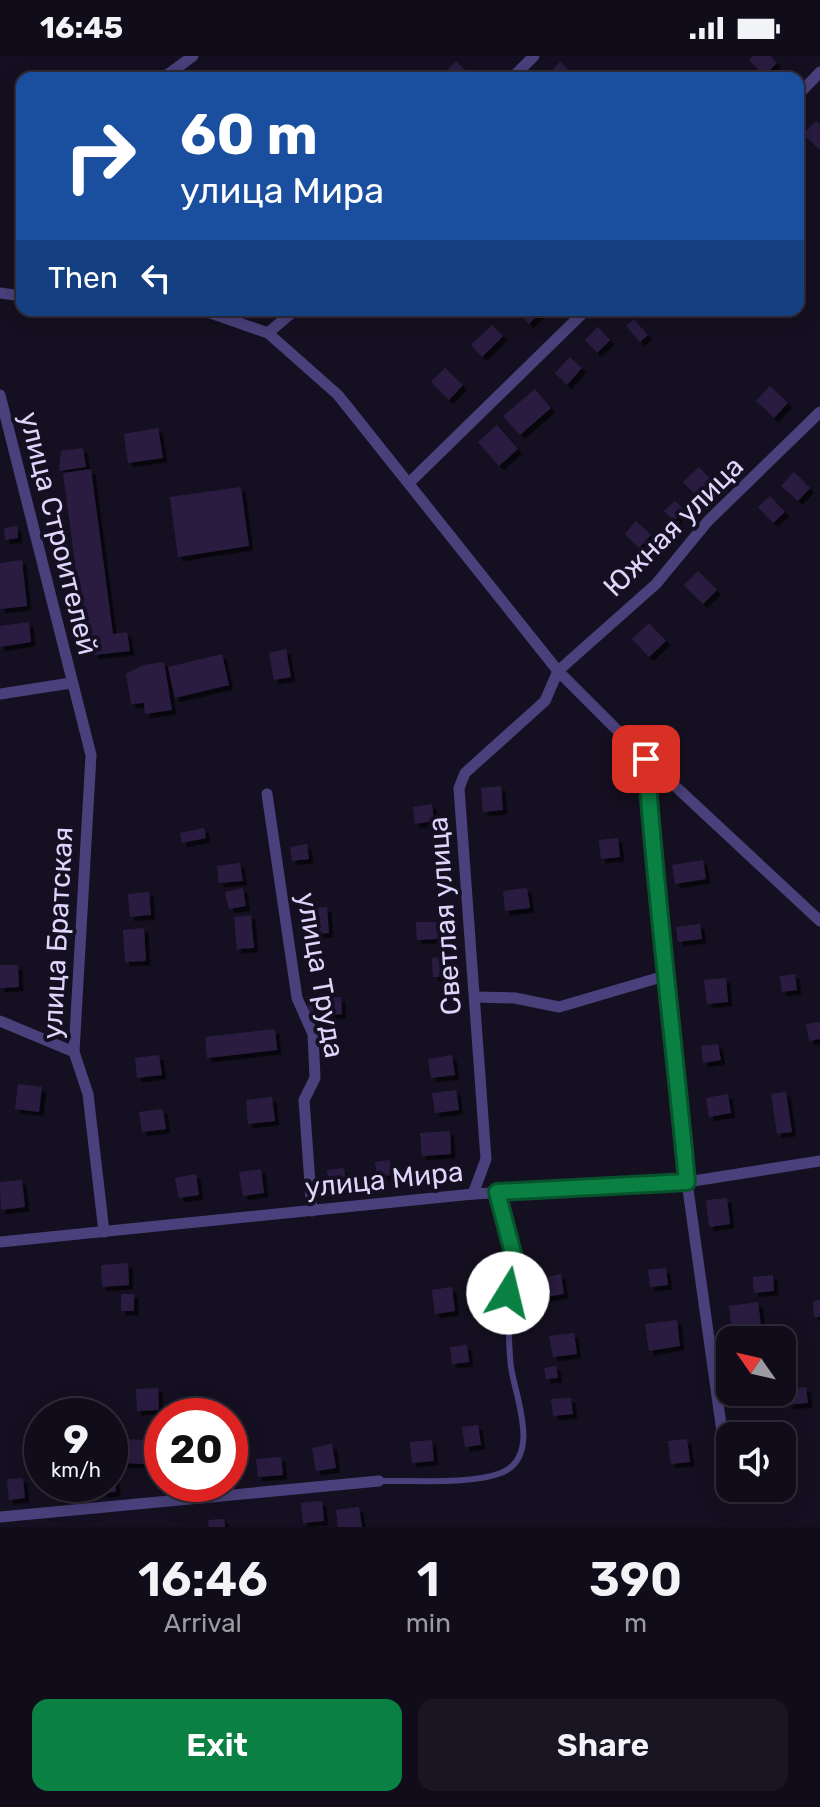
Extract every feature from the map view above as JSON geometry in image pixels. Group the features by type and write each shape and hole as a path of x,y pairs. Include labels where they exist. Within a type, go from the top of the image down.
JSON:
{"street":[{"path":"171,72 193,56"},
{"path":"518,72 534,56"},
{"path":"804,89 820,72"},
{"path":"219,316 268,333 338,395 558,671 646,759 820,921"},
{"path":"268,333 288,316"},
{"path":"410,482 580,316"},
{"name":"улица Строителей","path":"0,395 71,683"},
{"name":"Южная улица","path":"558,671 656,584 708,521 820,412"},
{"name":"Светлая улица","path":"473,1194 486,1159 459,788 465,773 545,701 558,671"},
{"path":"0,694 71,683"},
{"name":"улица Братская","path":"71,683 91,755 74,1052 88,1094 104,1232"},
{"path":"646,759 658,922 668,975 687,1182 721,1422"},
{"name":"улица Труда","path":"267,794 297,998 313,1034 315,1078 304,1100 312,1211"},
{"path":"475,997 515,998 559,1007 668,975"},
{"path":"0,1021 74,1052"},
{"name":"улица Мира","path":"0,1242 473,1194 687,1182 820,1161"},
{"path":"0,1517 379,1481"}],"lane":[{"path":"379,1481 468,1478 501,1473 514,1464 524,1429 511,1366 508,1293 516,1265 497,1192"},
{"path":"472,1293 508,1293"}],"building":[{"path":"753,56 770,56 777,63 768,72 760,72 749,60"},
{"path":"456,61 468,72 446,72"},
{"path":"560,62 571,72 551,72"},
{"path":"816,121 820,125 820,150 804,135"},
{"path":"522,316 537,316 529,324"},
{"path":"634,319 648,335 640,342 626,326"},
{"path":"492,325 503,336 482,357 471,345"},
{"path":"598,327 610,340 597,353 585,340"},
{"path":"570,357 582,368 567,385 555,373"},
{"path":"445,368 463,385 449,400 431,382"},
{"path":"770,386 788,403 774,418 756,401"},
{"path":"535,389 551,408 520,435 503,416"},
{"path":"497,425 518,449 499,466 478,442"},
{"path":"158,428 163,458 128,463 124,434"},
{"path":"83,448 86,467 59,471 61,451"},
{"path":"699,467 715,484 700,499 683,482"},
{"path":"91,469 113,634 127,632 130,651 94,655 91,637 85,638 63,473"},
{"path":"794,472 810,488 798,501 781,486"},
{"path":"241,487 249,546 178,557 170,497"},
{"path":"770,496 785,512 773,523 758,507"},
{"path":"675,501 685,511 674,521 664,511"},
{"path":"636,521 651,535 639,548 625,534"},
{"path":"17,526 18,538 5,540 4,528"},
{"path":"22,560 27,606 0,609 0,563"},
{"path":"698,571 717,590 703,604 684,585"},
{"path":"29,622 31,642 0,647 0,626"},
{"path":"649,623 666,641 649,657 632,639"},
{"path":"286,649 291,677 274,680 269,653"},
{"path":"222,654 229,685 175,698 168,667"},
{"path":"164,662 172,710 145,714 144,703 131,704 126,674 143,665"},
{"path":"501,786 503,810 483,812 481,788"},
{"path":"432,804 434,821 415,824 413,807"},
{"path":"204,828 206,838 182,843 180,833"},
{"path":"618,838 620,857 601,859 599,840"},
{"path":"307,844 309,859 292,861 290,847"},
{"path":"703,860 706,879 675,884 672,865"},
{"path":"240,863 243,881 219,883 217,866"},
{"path":"243,888 246,906 229,909 225,892"},
{"path":"527,888 530,908 505,911 503,891"},
{"path":"149,892 151,915 130,917 128,894"},
{"path":"327,907 329,933 315,934 313,908"},
{"path":"251,915 254,948 237,949 234,917"},
{"path":"416,922 437,922 438,939 417,940"},
{"path":"700,924 702,939 678,942 676,927"},
{"path":"144,928 146,961 125,962 123,930"},
{"path":"451,956 453,976 433,977 432,958"},
{"path":"0,965 18,965 19,987 0,988"},
{"path":"795,974 797,990 782,992 780,976"},
{"path":"726,978 728,1002 707,1004 704,980"},
{"path":"341,997 342,1014 308,1017 307,1000"},
{"path":"820,1022 820,1039 809,1041 806,1024"},
{"path":"275,1029 277,1050 207,1058 205,1037"},
{"path":"718,1044 721,1060 703,1063 701,1046"},
{"path":"159,1055 162,1075 137,1078 135,1058"},
{"path":"452,1055 455,1075 431,1078 428,1059"},
{"path":"18,1084 42,1087 39,1112 15,1109"},
{"path":"456,1090 459,1110 435,1113 432,1093"},
{"path":"786,1092 792,1132 777,1134 771,1094"},
{"path":"728,1094 731,1113 709,1117 706,1098"},
{"path":"272,1097 275,1121 248,1124 246,1100"},
{"path":"163,1109 166,1129 142,1132 139,1112"},
{"path":"450,1131 451,1154 422,1156 420,1133"},
{"path":"390,1160 391,1175 377,1177 375,1162"},
{"path":"344,1168 346,1183 329,1186 327,1170"},
{"path":"261,1169 264,1193 243,1196 239,1172"},
{"path":"196,1174 199,1195 179,1198 175,1178"},
{"path":"22,1180 25,1207 1,1210 0,1182"},
{"path":"727,1198 730,1224 709,1227 706,1200"},
{"path":"128,1263 129,1285 102,1287 101,1265"},
{"path":"666,1268 668,1285 650,1287 648,1270"},
{"path":"561,1274 564,1294 546,1297 542,1278"},
{"path":"773,1275 774,1291 754,1293 753,1277"},
{"path":"452,1287 455,1311 435,1314 432,1290"},
{"path":"121,1294 134,1294 134,1311 121,1311"},
{"path":"820,1300 820,1317 814,1317 813,1301"},
{"path":"758,1302 761,1325 732,1326 729,1306"},
{"path":"677,1320 680,1346 649,1351 645,1324"},
{"path":"574,1333 577,1354 553,1357 549,1336"},
{"path":"467,1345 469,1362 452,1364 450,1347"},
{"path":"556,1366 558,1378 546,1379 544,1368"},
{"path":"806,1387 808,1403 796,1404 796,1388"},
{"path":"158,1388 158,1398 144,1398 144,1411 137,1411 136,1389"},
{"path":"571,1398 573,1414 553,1416 551,1399"},
{"path":"478,1425 481,1445 465,1447 462,1427"},
{"path":"128,1439 144,1440 144,1464 128,1463"},
{"path":"687,1439 690,1462 671,1464 668,1441"},
{"path":"432,1440 434,1461 412,1463 410,1442"},
{"path":"332,1444 336,1468 316,1471 312,1448"},
{"path":"281,1457 283,1475 258,1477 256,1459"},
{"path":"23,1478 24,1498 9,1500 7,1479"},
{"path":"322,1501 324,1521 303,1523 301,1503"},
{"path":"359,1507 362,1527 338,1527 336,1510"},
{"path":"224,1519 225,1527 209,1527 208,1520"}],"route":[{"path":"508,1293 516,1265 497,1192 687,1182 668,975 658,922 646,759"}]}
